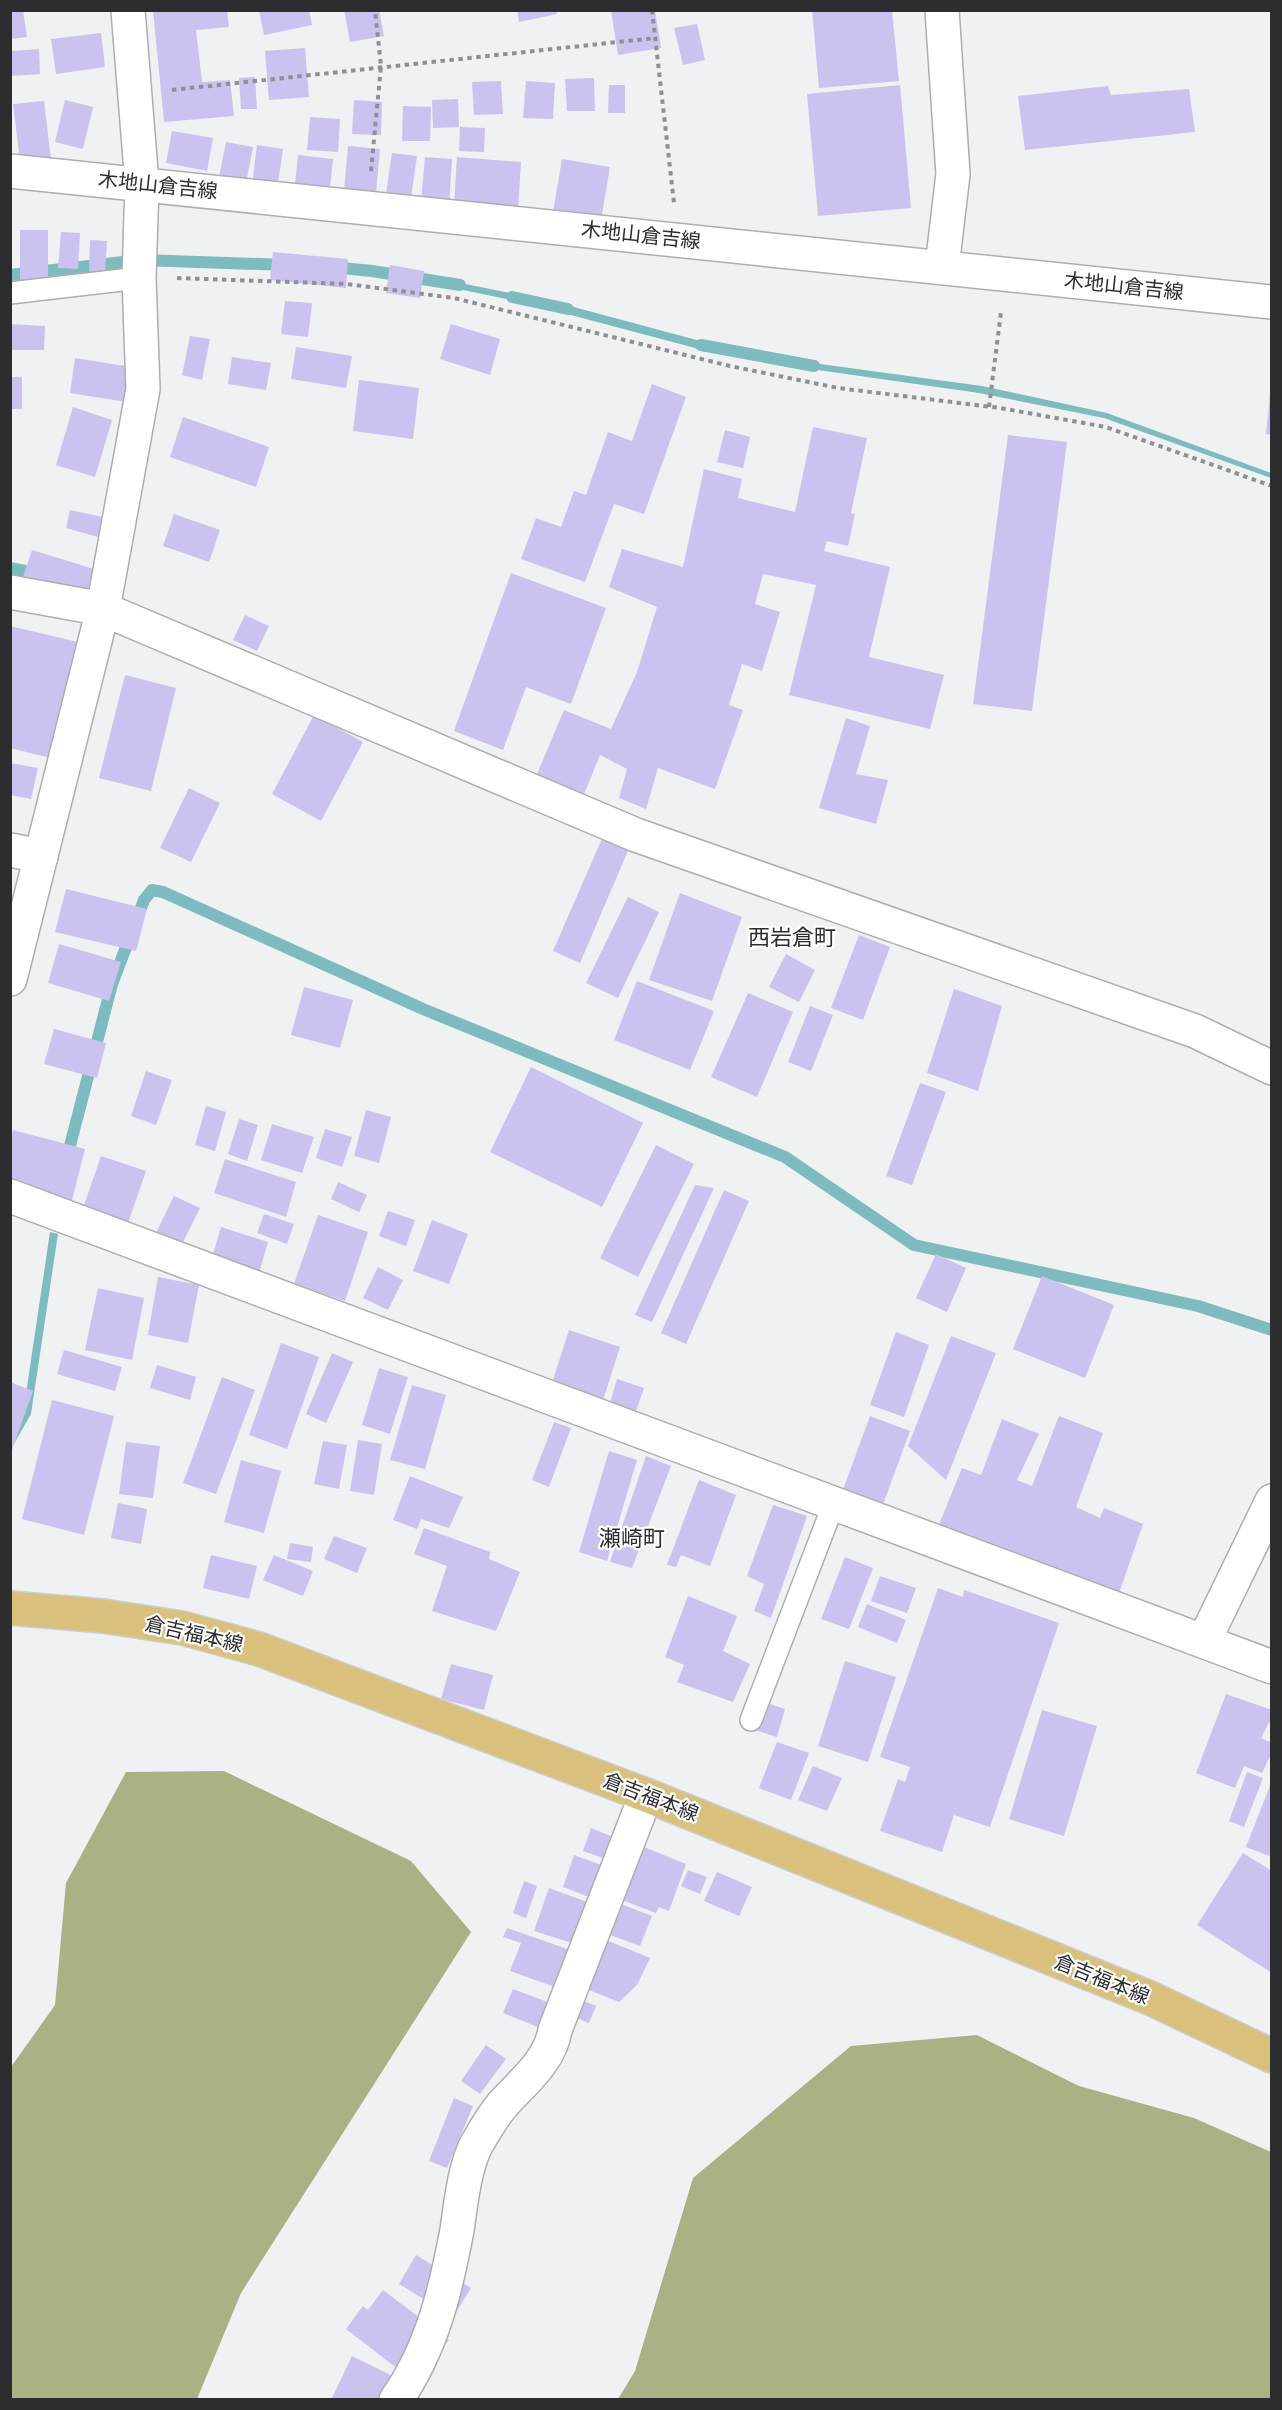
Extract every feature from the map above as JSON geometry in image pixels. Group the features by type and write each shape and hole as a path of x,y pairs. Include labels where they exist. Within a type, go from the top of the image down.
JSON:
{"main road":[{"name":"倉吉福本線","path":"10,1608 103,1616 182,1628 259,1649 646,1795 1150,1998 1272,2056"}],"street":[{"path":"10,979 26,853 103,609 143,389 153,278 142,184 128,10"},
{"path":"942,10 953,174 942,267"},
{"name":"木地山倉吉線","path":"10,171 1272,302"},
{"path":"10,592 103,609 636,835 1195,1031 1272,1068"},
{"path":"10,1196 1272,1667"},
{"path":"1204,1641 1272,1501"},
{"path":"396,2400 427,2343 443,2299 463,2193 475,2147 501,2106 532,2074 553,2044 555,2031 646,1795"}],"lane":[{"path":"10,292 153,278"},
{"path":"751,1720 834,1503"}],"path":[{"path":"370,180 381,66 375,10"},
{"path":"652,10 676,213"},
{"path":"162,91 655,38"},
{"path":"153,278 347,284 454,298 730,366 838,388 989,407 1106,427 1272,486"},
{"path":"989,407 1002,308"}],"green space":[{"path":"224,1771 411,1861 471,1932 241,2293 197,2399 11,2399 11,2067 55,2005 66,1883 126,1772"},
{"path":"977,2035 1079,2086 1194,2118 1271,2152 1271,2399 618,2399 635,2371 693,2178 851,2046"}],"water":[{"path":"446,280 529,297 526,303 444,286"},
{"path":"555,302 719,346 714,353 552,310"},
{"path":"798,361 982,386 1107,413 1271,473 1271,478 1104,418 979,393 797,367"},
{"path":"50,1232 58,1234 31,1414 11,1449 23,1414"}],"building":[{"path":"10,10 23,10 27,37 10,39"},
{"path":"153,10 227,10 229,27 196,30 202,82 230,80 234,116 164,122"},
{"path":"259,10 309,10 312,25 264,35"},
{"path":"344,10 379,10 384,36 350,42"},
{"path":"517,10 556,10 557,14 519,22"},
{"path":"611,10 655,10 661,48 618,55"},
{"path":"812,10 892,10 899,81 819,88"},
{"path":"697,24 705,60 683,65 674,28"},
{"path":"101,33 105,67 56,74 51,39"},
{"path":"305,48 309,97 269,100 265,51"},
{"path":"39,49 40,74 10,76 10,51"},
{"path":"255,77 257,109 241,109 239,78"},
{"path":"594,78 595,111 567,111 565,79"},
{"path":"501,81 503,114 474,115 472,82"},
{"path":"526,81 555,83 553,119 523,118"},
{"path":"609,85 625,85 625,113 608,113"},
{"path":"900,85 911,208 818,216 807,94"},
{"path":"1108,86 1111,95 1189,89 1195,132 1025,150 1018,96"},
{"path":"458,99 459,127 433,128 432,100"},
{"path":"65,100 93,107 83,149 55,142"},
{"path":"354,100 382,102 381,135 352,134"},
{"path":"44,101 51,159 20,162 13,104"},
{"path":"403,106 431,107 430,141 402,141"},
{"path":"310,117 340,119 338,152 307,150"},
{"path":"460,127 485,128 484,152 459,151"},
{"path":"172,131 213,138 207,171 166,163"},
{"path":"226,142 253,147 245,188 218,182"},
{"path":"257,145 283,149 277,190 252,186"},
{"path":"348,146 380,149 376,194 344,191"},
{"path":"392,153 417,156 410,204 385,200"},
{"path":"298,155 333,159 330,187 295,183"},
{"path":"425,157 452,159 449,205 421,202"},
{"path":"457,157 521,162 518,210 454,206"},
{"path":"562,159 610,167 601,220 553,212"},
{"path":"20,230 48,230 48,283 20,282"},
{"path":"61,232 80,233 78,269 58,268"},
{"path":"90,240 107,241 105,272 89,271"},
{"path":"273,252 348,259 346,288 270,280"},
{"path":"390,265 424,271 420,298 386,293"},
{"path":"285,301 312,303 308,337 281,334"},
{"path":"10,324 45,326 44,350 10,350"},
{"path":"451,324 500,339 490,375 440,359"},
{"path":"190,336 210,339 202,380 182,375"},
{"path":"296,347 352,356 346,388 291,379"},
{"path":"232,357 271,363 266,390 228,384"},
{"path":"75,358 131,367 126,402 70,393"},
{"path":"10,377 22,377 22,409 10,409"},
{"path":"359,380 419,388 413,439 353,431"},
{"path":"652,384 686,397 644,514 614,504 585,582 521,559 536,518 561,527 574,491 586,495 608,432 632,441"},
{"path":"1270,395 1272,396 1272,435 1266,434"},
{"path":"73,407 112,420 95,477 56,465"},
{"path":"183,417 269,447 256,487 170,457"},
{"path":"813,427 867,438 851,513 855,514 848,546 827,541 824,551 890,567 869,657 944,675 930,729 789,695 816,585 763,574 755,604 780,612 762,671 742,664 729,705 743,710 715,789 658,768 646,809 619,798 627,769 600,755 584,794 537,774 564,710 611,729 637,672 657,607 609,587 622,549 683,567 704,469 742,479 738,498 795,512"},
{"path":"725,430 750,437 743,468 717,462"},
{"path":"1008,435 1067,442 1032,711 973,704"},
{"path":"70,510 103,517 98,537 66,528"},
{"path":"174,514 220,530 209,562 163,546"},
{"path":"32,550 94,569 85,599 22,580"},
{"path":"511,573 606,608 571,704 526,687 503,750 454,731"},
{"path":"245,615 269,626 257,651 233,640"},
{"path":"10,626 82,643 55,759 10,748"},
{"path":"125,675 176,688 151,791 99,778"},
{"path":"314,715 363,742 321,821 272,794"},
{"path":"846,718 870,726 856,774 888,780 876,824 819,808"},
{"path":"10,763 38,768 31,799 10,795"},
{"path":"189,788 220,803 191,862 160,848"},
{"path":"604,834 630,846 580,963 553,951"},
{"path":"66,889 147,909 136,951 55,932"},
{"path":"680,893 742,917 712,1001 649,980"},
{"path":"628,897 659,912 618,998 586,983"},
{"path":"859,935 890,947 863,1020 831,1008"},
{"path":"59,944 121,962 109,1001 48,983"},
{"path":"786,954 815,970 799,1002 769,987"},
{"path":"637,981 714,1011 690,1070 614,1040"},
{"path":"304,987 353,1000 340,1048 291,1035"},
{"path":"954,989 1002,1006 978,1091 927,1073"},
{"path":"748,993 793,1012 757,1097 711,1077"},
{"path":"810,1006 833,1015 811,1071 788,1062"},
{"path":"54,1029 106,1043 97,1078 44,1064"},
{"path":"531,1067 643,1123 602,1207 490,1152"},
{"path":"146,1071 172,1080 156,1125 131,1116"},
{"path":"920,1083 946,1092 912,1185 886,1176"},
{"path":"206,1106 226,1112 215,1151 195,1145"},
{"path":"366,1110 391,1117 379,1163 354,1156"},
{"path":"239,1119 258,1125 247,1161 228,1154"},
{"path":"272,1124 314,1137 302,1173 261,1160"},
{"path":"325,1129 352,1137 342,1167 316,1158"},
{"path":"13,1130 85,1149 68,1216 10,1201 10,1142"},
{"path":"656,1145 694,1164 638,1277 600,1258"},
{"path":"101,1156 146,1171 126,1229 81,1214"},
{"path":"225,1159 296,1182 286,1217 214,1193"},
{"path":"338,1182 367,1195 359,1212 331,1199"},
{"path":"695,1185 714,1188 652,1322 635,1315"},
{"path":"724,1190 749,1201 686,1344 661,1333"},
{"path":"174,1196 200,1208 178,1252 153,1239"},
{"path":"388,1211 415,1220 406,1246 379,1236"},
{"path":"264,1214 294,1224 287,1244 257,1233"},
{"path":"318,1215 368,1232 345,1301 294,1284"},
{"path":"432,1220 468,1234 449,1284 413,1271"},
{"path":"221,1227 268,1242 258,1276 211,1261"},
{"path":"936,1254 966,1268 947,1312 916,1298"},
{"path":"378,1267 403,1280 388,1310 363,1298"},
{"path":"1042,1276 1114,1305 1085,1378 1013,1349"},
{"path":"158,1277 199,1285 188,1343 148,1335"},
{"path":"98,1288 144,1298 132,1360 85,1350"},
{"path":"569,1330 620,1347 603,1400 552,1383"},
{"path":"896,1332 929,1345 904,1417 870,1405"},
{"path":"951,1336 996,1353 946,1480 908,1446"},
{"path":"281,1343 319,1357 287,1449 249,1435"},
{"path":"64,1350 122,1367 115,1391 57,1374"},
{"path":"332,1353 353,1362 326,1423 306,1414"},
{"path":"157,1365 196,1377 190,1400 150,1388"},
{"path":"379,1368 408,1377 390,1434 362,1425"},
{"path":"222,1377 255,1390 216,1494 183,1483"},
{"path":"617,1379 644,1388 635,1414 609,1406"},
{"path":"10,1382 33,1391 11,1453 10,1453"},
{"path":"412,1385 446,1395 425,1469 390,1460"},
{"path":"52,1400 114,1416 84,1535 22,1519"},
{"path":"870,1416 910,1431 881,1510 841,1495"},
{"path":"1059,1416 1103,1433 1076,1507 1100,1518 1104,1508 1143,1524 1116,1602 936,1532 962,1468 981,1475 1002,1419 1039,1434 1017,1480 1032,1486"},
{"path":"554,1422 571,1428 549,1487 532,1480"},
{"path":"358,1440 382,1444 374,1495 350,1491"},
{"path":"323,1441 347,1445 339,1489 314,1484"},
{"path":"126,1442 160,1446 153,1498 119,1494"},
{"path":"609,1451 637,1460 607,1561 579,1552"},
{"path":"646,1456 671,1466 632,1568 610,1562"},
{"path":"241,1460 281,1471 264,1533 224,1522"},
{"path":"410,1476 463,1497 449,1528 421,1519 417,1529 393,1520"},
{"path":"699,1480 736,1495 710,1566 681,1555 676,1567 667,1565"},
{"path":"118,1503 147,1509 141,1544 111,1538"},
{"path":"773,1505 807,1516 771,1618 754,1611 764,1584 747,1576"},
{"path":"424,1528 490,1552 489,1559 520,1572 496,1631 432,1611 447,1566 414,1554"},
{"path":"334,1536 367,1548 357,1573 324,1559"},
{"path":"290,1543 313,1547 311,1562 287,1559"},
{"path":"211,1555 257,1566 249,1599 203,1588"},
{"path":"274,1555 313,1571 303,1596 263,1580"},
{"path":"845,1557 873,1568 849,1629 821,1619"},
{"path":"880,1576 916,1588 907,1613 871,1601"},
{"path":"938,1588 963,1597 964,1590 1059,1623 990,1827 954,1815 942,1852 880,1831 898,1779 905,1782 910,1767 880,1757"},
{"path":"688,1596 737,1616 723,1651 750,1664 733,1702 677,1682 684,1665 665,1657"},
{"path":"867,1604 906,1620 897,1643 858,1627"},
{"path":"845,1661 896,1677 868,1762 818,1746"},
{"path":"451,1664 493,1675 484,1710 441,1699"},
{"path":"1226,1694 1272,1710 1272,1717 1261,1738 1272,1743 1272,1752 1262,1773 1244,1766 1235,1788 1196,1773"},
{"path":"764,1702 785,1709 777,1737 755,1730"},
{"path":"1042,1710 1097,1726 1064,1836 1009,1819"},
{"path":"777,1742 809,1753 791,1800 759,1788"},
{"path":"813,1766 842,1778 827,1811 798,1800"},
{"path":"1247,1772 1263,1778 1244,1827 1229,1821"},
{"path":"1272,1783 1272,1857 1246,1847"},
{"path":"591,1828 611,1836 603,1858 583,1851"},
{"path":"639,1845 686,1864 669,1911 659,1907 656,1913 619,1899"},
{"path":"1243,1853 1272,1871 1272,1973 1197,1925"},
{"path":"574,1855 601,1865 589,1897 563,1887"},
{"path":"688,1870 707,1877 700,1894 681,1886"},
{"path":"717,1872 752,1887 739,1916 704,1901"},
{"path":"524,1881 537,1886 526,1918 513,1913"},
{"path":"549,1888 587,1902 572,1943 534,1931"},
{"path":"613,1901 652,1916 640,1946 602,1932"},
{"path":"507,1928 570,1950 555,1987 510,1971 521,1943 503,1937"},
{"path":"599,1937 650,1958 637,1985 619,2002 579,1986"},
{"path":"513,1989 550,2003 540,2028 503,2013"},
{"path":"581,2000 596,2006 589,2023 574,2017"},
{"path":"486,2045 506,2059 480,2094 461,2081"},
{"path":"454,2098 473,2106 447,2168 429,2161"},
{"path":"416,2255 471,2288 453,2317 399,2284"},
{"path":"383,2290 449,2340 427,2367 398,2369 346,2329 363,2306 368,2310"},
{"path":"352,2356 421,2390 416,2400 331,2400"}],"waterway":[{"path":"10,275 141,260 287,265"},
{"path":"332,267 460,285"},
{"path":"512,297 568,309"},
{"path":"701,345 814,366"},
{"path":"10,568 39,574"},
{"path":"66,1161 112,984 144,900 152,890 163,892 423,1009 785,1157 914,1245 1198,1306 1272,1330"}],"district":[{"name":"西岩倉町","path":"792,937"},
{"name":"瀬崎町","path":"632,1538"}]}
